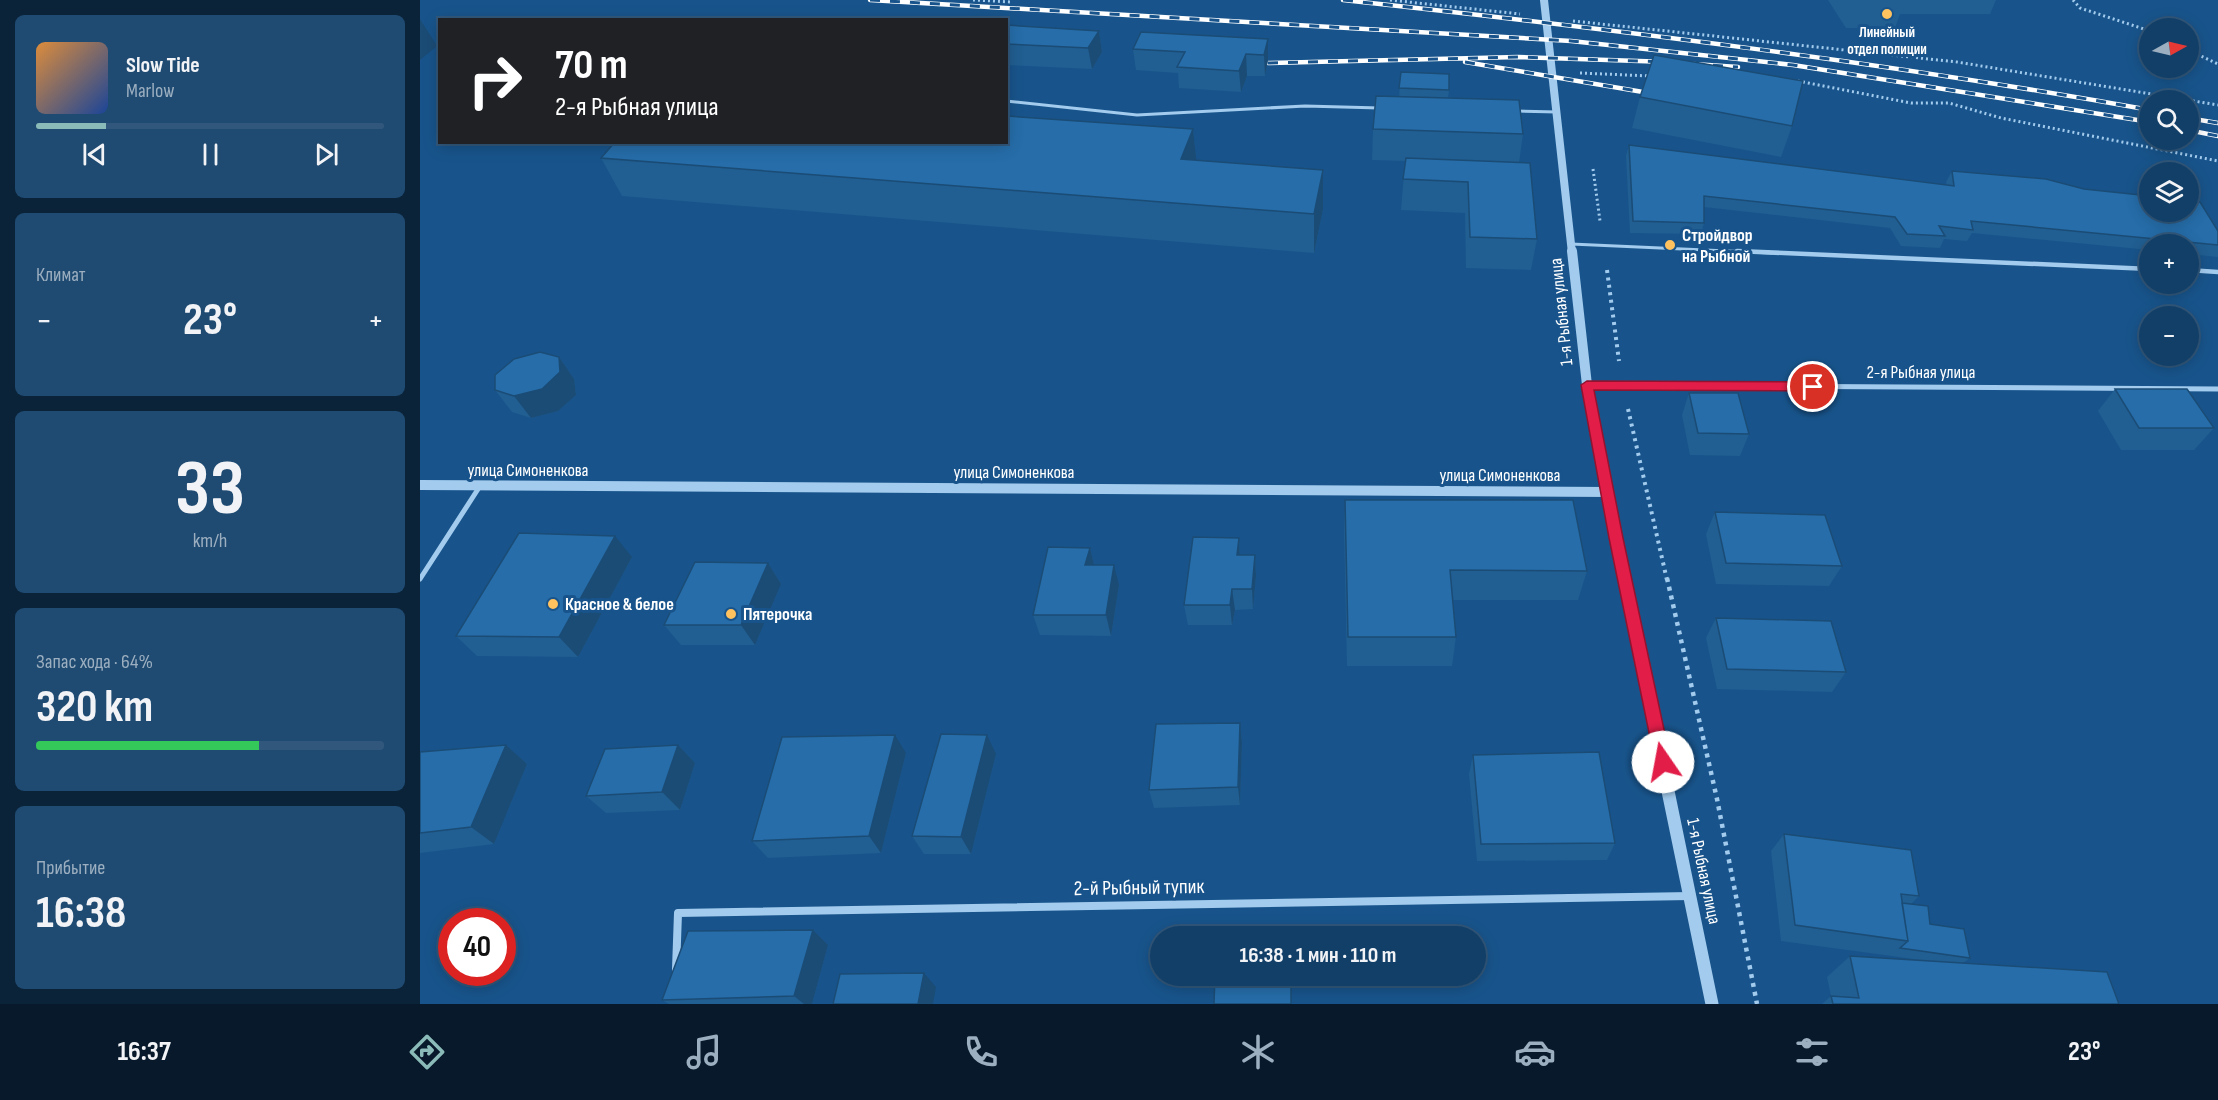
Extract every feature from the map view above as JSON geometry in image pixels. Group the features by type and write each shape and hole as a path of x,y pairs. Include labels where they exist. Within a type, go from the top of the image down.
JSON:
{"street":[{"name":"1-я Рыбная улица","path":"1544,0 1587,385 1616,538 1692,896 1712,1004"},
{"name":"2-я Рыбная улица","path":"1587,385 2218,389"},
{"name":"улица Симоненкова","path":"420,485 1609,492"},
{"path":"420,579 480,486"},
{"name":"2-й Рыбный тупик","path":"675,981 678,913 1692,896"}],"lane":[{"path":"1008,101 1137,115 1305,106 1389,108"},
{"path":"1508,111 1557,112"},
{"path":"1571,244 2139,269"},
{"path":"2199,271 2218,272"}],"path":[{"path":"973,0 1012,2"},
{"path":"1390,0 1546,17"},
{"path":"2073,0 2080,8 2139,27"},
{"path":"1570,11 1571,24 1957,62 2218,105"},
{"path":"2199,55 2218,64"},
{"path":"1577,65 1580,80"},
{"path":"1579,74 1656,76"},
{"path":"1787,79 1911,103 1949,103 2001,118 2218,161"},
{"path":"1592,163 1623,386 1717,799 1757,1004"}],"building":[{"path":"1008,25 1099,31 1088,48 1008,44"},
{"path":"1141,32 1268,39 1264,55 1246,54 1239,71 1177,67 1185,52 1133,49"},
{"path":"1654,55 1803,81 1792,126 1640,97"},
{"path":"1401,72 1449,74 1449,90 1399,88"},
{"path":"1376,96 1519,100 1523,134 1373,129"},
{"path":"1008,116 1193,129 1181,159 1323,170 1314,214 601,158 613,144 1008,144"},
{"path":"1629,145 1954,186 1952,171 2046,179 2084,189 2139,195 2139,222 2199,222 2200,202 2218,231 2218,245 2199,243 2199,234 2139,234 2139,237 1971,221 1973,230 1939,226 1945,236 1907,234 1895,217 1704,196 1704,223 1633,221"},
{"path":"1406,158 1530,163 1537,239 1470,237 1468,182 1403,179"},
{"path":"540,352 559,357 560,372 542,389 514,396 495,390 495,375 514,359"},
{"path":"2115,389 2187,389 2214,428 2139,428"},
{"path":"1689,393 1738,393 1749,434 1698,433"},
{"path":"1345,500 1573,500 1587,571 1450,570 1456,637 1348,637"},
{"path":"1715,512 1825,515 1842,566 1726,563"},
{"path":"519,533 615,536 559,637 456,636"},
{"path":"1193,537 1239,538 1237,555 1255,555 1252,589 1232,589 1230,605 1184,605"},
{"path":"1048,547 1090,548 1085,565 1114,565 1106,615 1033,615"},
{"path":"695,562 768,563 741,625 664,625"},
{"path":"1716,618 1831,621 1846,672 1727,669"},
{"path":"1240,723 1238,787 1149,790 1156,724"},
{"path":"941,734 987,735 961,837 912,836"},
{"path":"895,735 869,836 752,841 782,737"},
{"path":"506,745 471,827 420,833 420,752"},
{"path":"678,745 662,792 586,796 605,749"},
{"path":"1599,752 1615,843 1481,844 1473,755"},
{"path":"1784,834 1911,850 1919,896 1901,894 1908,941 1795,925"},
{"path":"1902,903 1928,906 1930,924 1964,929 1970,958 1900,948 1908,941"},
{"path":"813,930 794,996 662,1000 688,931"},
{"path":"1850,956 2107,972 2119,1004 1833,1004 1831,996 1859,998"},
{"path":"924,973 918,1004 833,1004 840,974"},
{"path":"1215,986 1291,986 1291,1004 1214,1004"}],"railway":[{"path":"870,0 1571,41 1793,65 2139,120"},
{"path":"1343,0 1747,48 1949,77 2139,108"},
{"path":"1268,63 1518,57 1669,62"},
{"path":"1465,62 1643,92"},
{"path":"1693,64 1738,67"},
{"path":"2199,120 2218,123"},
{"path":"2199,132 2218,136"}],"place":[{"name":"Линейный отдел полиции","path":"1887,14"},
{"name":"Стройдвор на Рыбной","path":"1670,245"},
{"name":"Красное & белое","path":"553,604"},
{"name":"Пятерочка","path":"731,614"}],"route":[{"path":"1663,762 1616,538 1587,385 1813,387"}]}
